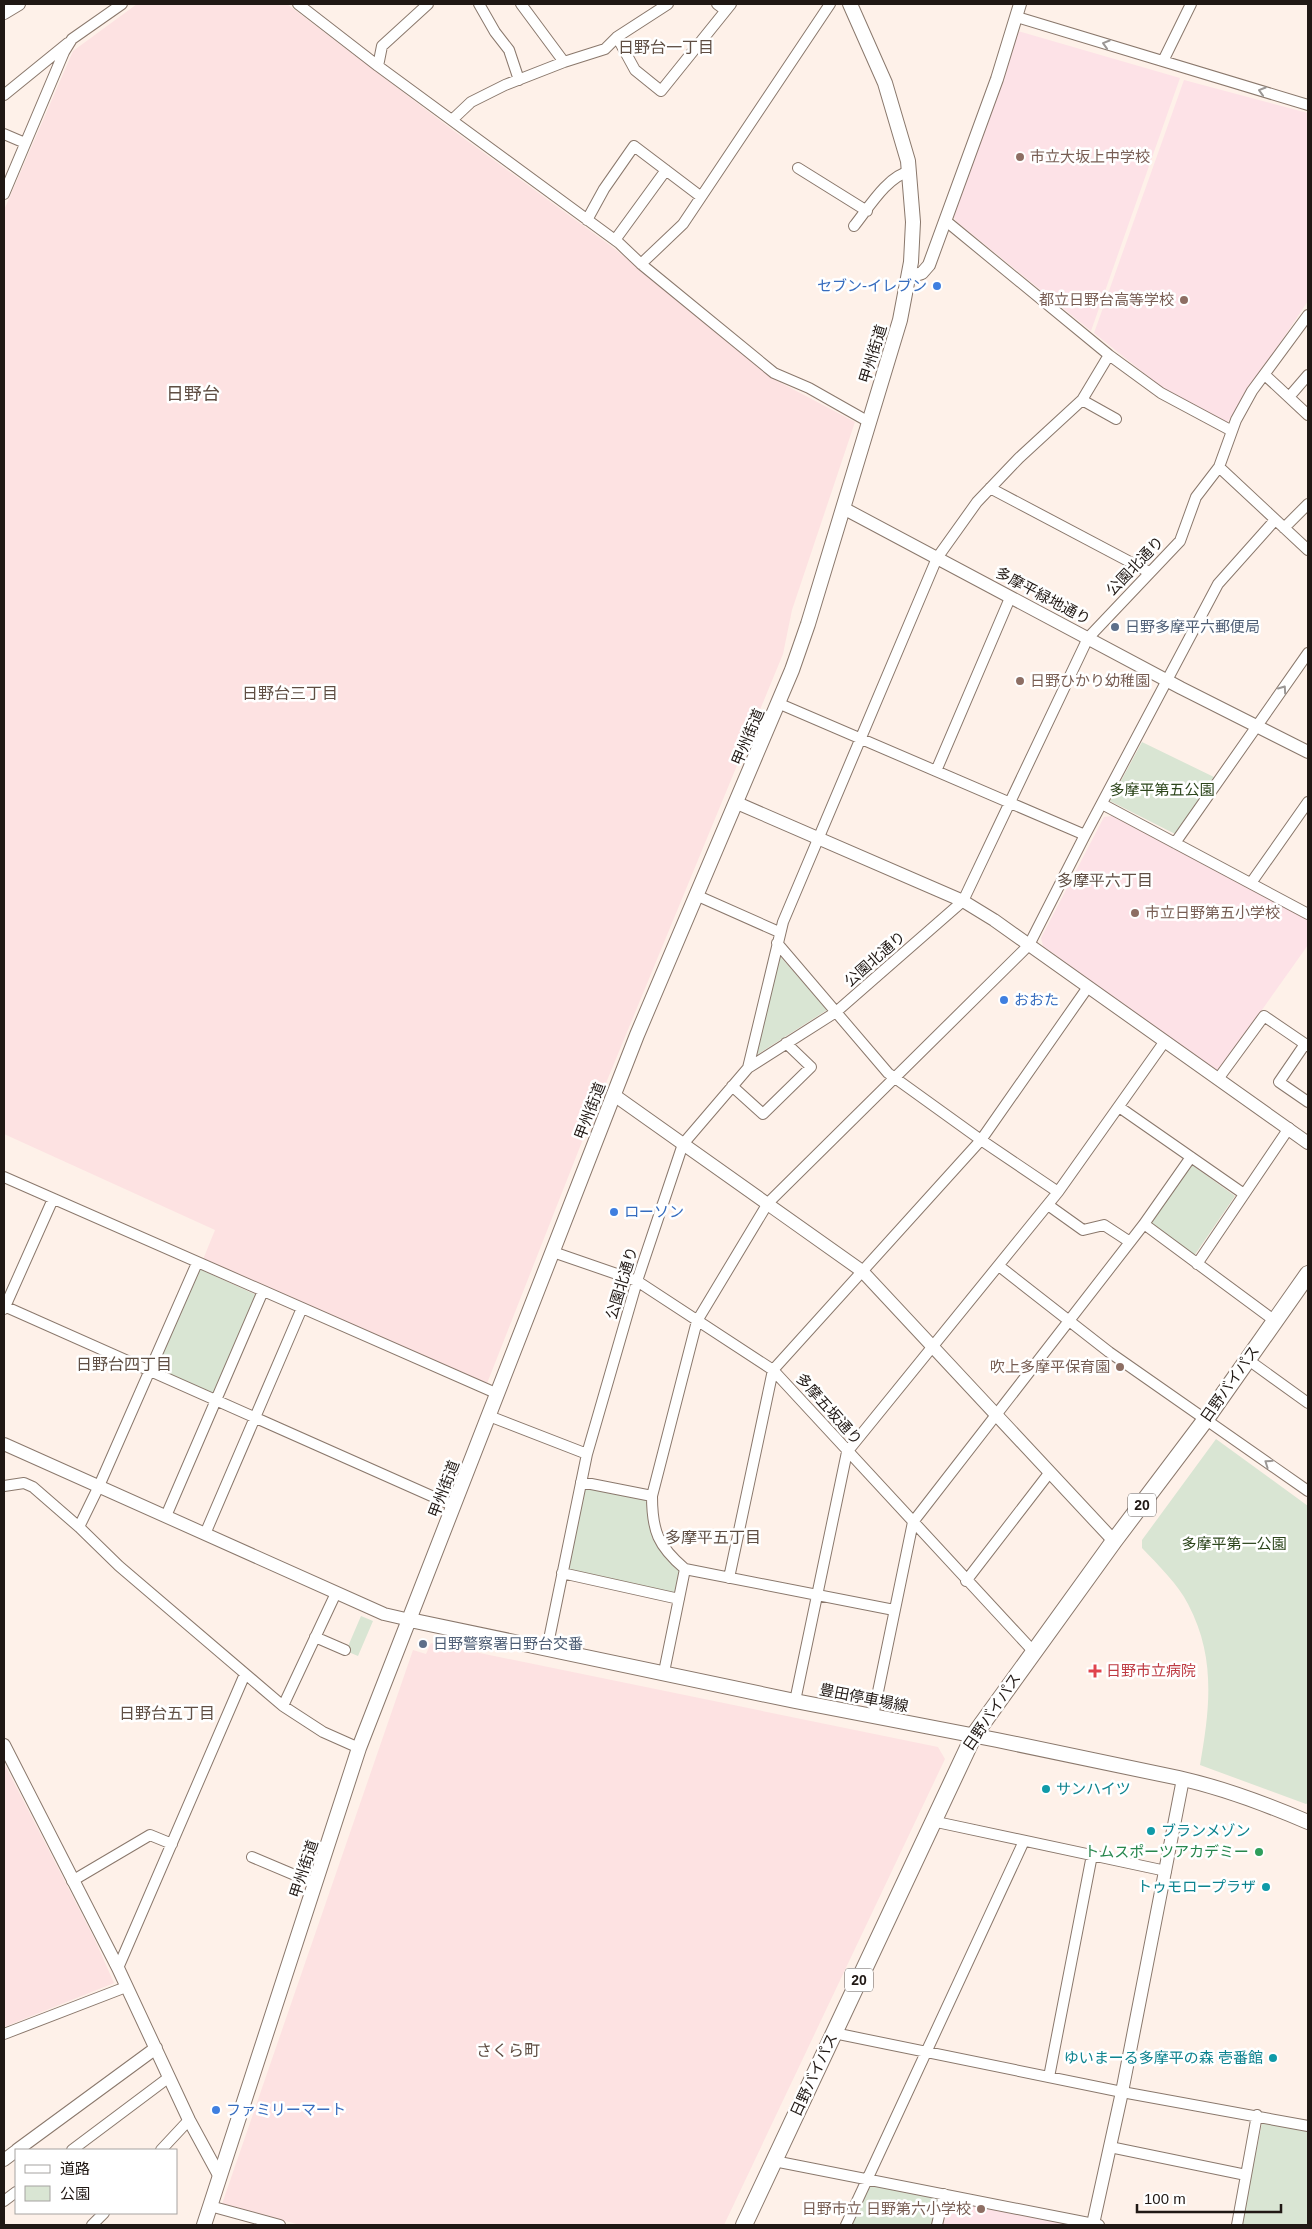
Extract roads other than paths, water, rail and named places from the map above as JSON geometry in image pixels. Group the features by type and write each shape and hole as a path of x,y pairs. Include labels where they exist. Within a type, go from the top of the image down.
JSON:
{"highway":[{"name":"日野バイパス","path":"744,2225 974,1735 1114,1541 1206,1419 1308,1274"}],"main road":[{"name":"甲州街道","path":"204,2225 360,1748 637,1035 780,704 808,624 900,320 909,277 913,222 909,172 902,137 885,83 850,4"},
{"name":"豊田停車場線","path":"410,1620 795,1701 974,1735 1183,1779 1235,1794 1308,1822"}],"street":[{"path":"4,13 19,4"},
{"path":"4,95 72,39 122,4"},
{"path":"298,4 378,66 615,240 641,264 774,373 809,388 869,422"},
{"path":"378,66 382,46 428,4"},
{"path":"479,4 495,32 509,50 520,80"},
{"path":"521,4 564,62"},
{"path":"452,120 471,102 564,62 605,49 617,37 668,4"},
{"path":"641,264 683,224 830,4"},
{"path":"909,277 922,273 929,266 1020,4"},
{"path":"1163,61 1191,4"},
{"path":"617,37 635,70 661,91 724,6"},
{"path":"1016,17 1308,106"},
{"path":"4,194 64,52 72,39"},
{"path":"4,134 25,143"},
{"path":"586,220 604,189 634,146 700,196"},
{"path":"798,168 867,211"},
{"path":"615,240 666,170"},
{"path":"854,226 889,183 902,173 909,172"},
{"path":"946,221 1109,355 1161,393 1232,431"},
{"name":"公園北通り","path":"547,1649 587,1454 637,1282 683,1144 748,1068 836,1012 963,901 1088,638 1180,541 1196,497 1219,467 1232,431 1252,391 1308,315"},
{"path":"748,1068 779,932 937,558 977,502 1082,400 1109,355"},
{"path":"1289,397 1308,374"},
{"path":"1265,375 1308,415"},
{"path":"1082,400 1116,419"},
{"path":"1219,467 1308,550"},
{"path":"990,488 1149,572"},
{"path":"1284,528 1308,504"},
{"name":"多摩平緑地通り","path":"843,508 1010,598 1308,752"},
{"path":"894,1610 685,1569 669,1555 657,1537 652,1516 652,1496 697,1321 768,1203 1029,945 1218,584 1275,520"},
{"path":"936,771 1010,598"},
{"path":"1175,843 1308,653"},
{"path":"780,704 1085,835"},
{"path":"1251,883 1308,802"},
{"path":"737,803 963,901 994,920 1308,1141"},
{"path":"1102,804 1308,914"},
{"path":"698,896 779,932"},
{"path":"777,943 894,1078 1058,1192"},
{"path":"729,1578 773,1370 981,1140 1088,987"},
{"path":"1218,1079 1264,1016 1307,1045 1279,1082 1308,1102"},
{"path":"795,1701 848,1452 1048,1205 1165,1041"},
{"path":"732,1086 763,1114 811,1067 786,1043"},
{"path":"614,1095 862,1271 1114,1541"},
{"path":"1119,1107 1244,1194"},
{"path":"1197,1264 1289,1128"},
{"path":"873,1716 913,1522 1144,1224 1191,1157"},
{"path":"4,1177 498,1394"},
{"path":"53,1199 4,1307 454,1506"},
{"path":"1048,1205 1083,1230 1104,1226 1130,1242"},
{"path":"1144,1224 1275,1321"},
{"name":"多摩五坂通り","path":"553,1252 637,1282 773,1370 1033,1652"},
{"path":"79,1527 99,1486 197,1263"},
{"path":"999,1266 1068,1322 1308,1491"},
{"path":"166,1516 263,1292"},
{"path":"205,1534 302,1308"},
{"path":"1247,1359 1308,1403"},
{"path":"489,1416 587,1454"},
{"path":"4,1444 384,1614 410,1620"},
{"path":"966,1581 1050,1472"},
{"path":"581,1482 652,1496"},
{"path":"4,1486 24,1483 33,1487 79,1527 119,1566 283,1706 323,1732 360,1748"},
{"path":"664,1672 685,1569"},
{"path":"562,1574 678,1599"},
{"path":"283,1706 336,1592"},
{"path":"316,1637 345,1650"},
{"path":"118,1968 245,1674"},
{"path":"4,1745 118,1968 189,2120 220,2176"},
{"path":"774,2161 868,2178 1096,2225 1183,1779"},
{"path":"932,1821 1166,1871"},
{"path":"72,1881 150,1835 172,1844"},
{"path":"846,2225 1024,1841"},
{"path":"1049,2077 1092,1855"},
{"path":"252,1858 316,1884"},
{"path":"4,2034 126,1987"},
{"path":"834,2034 1122,2092 1257,2115 1308,2126"},
{"path":"20,2149 156,2048"},
{"path":"73,2149 168,2078"},
{"path":"1237,2225 1257,2115"},
{"path":"162,2149 189,2120"},
{"path":"1110,2147 1246,2174"},
{"path":"4,2160 15,2152"},
{"path":"4,2202 15,2193"},
{"path":"937,2225 944,2194"},
{"path":"210,2206 280,2225"},
{"path":"92,2225 103,2214"}],"place":[{"name":"市立大坂上中学校","path":"1020,157"},
{"name":"セブン-イレブン","path":"937,286"},
{"name":"都立日野台高等学校","path":"1184,300"},
{"name":"日野多摩平六郵便局","path":"1115,627"},
{"name":"日野ひかり幼稚園","path":"1020,681"},
{"name":"市立日野第五小学校","path":"1135,913"},
{"name":"おおた","path":"1004,1000"},
{"name":"ローソン","path":"614,1212"},
{"name":"吹上多摩平保育園","path":"1120,1367"},
{"name":"日野警察署日野台交番","path":"423,1644"},
{"name":"日野市立病院","path":"1095,1671"},
{"name":"サンハイツ","path":"1046,1789"},
{"name":"ブランメゾン","path":"1151,1831"},
{"name":"トムスポーツアカデミー","path":"1259,1852"},
{"name":"トゥモロープラザ","path":"1266,1887"},
{"name":"ゆいまーる多摩平の森 壱番館","path":"1273,2058"},
{"name":"ファミリーマート","path":"216,2110"},
{"name":"日野市立 日野第六小学校","path":"981,2209"}],"district":[{"name":"日野台一丁目","path":"666,47"},
{"name":"日野台","path":"193,394"},
{"name":"日野台三丁目","path":"290,693"},
{"name":"多摩平六丁目","path":"1105,880"},
{"name":"日野台四丁目","path":"124,1364"},
{"name":"多摩平五丁目","path":"713,1537"},
{"name":"日野台五丁目","path":"167,1713"},
{"name":"さくら町","path":"508,2050"}],"park label":[{"name":"多摩平第五公園","path":"1162,790"},
{"name":"多摩平第一公園","path":"1234,1544"}]}
